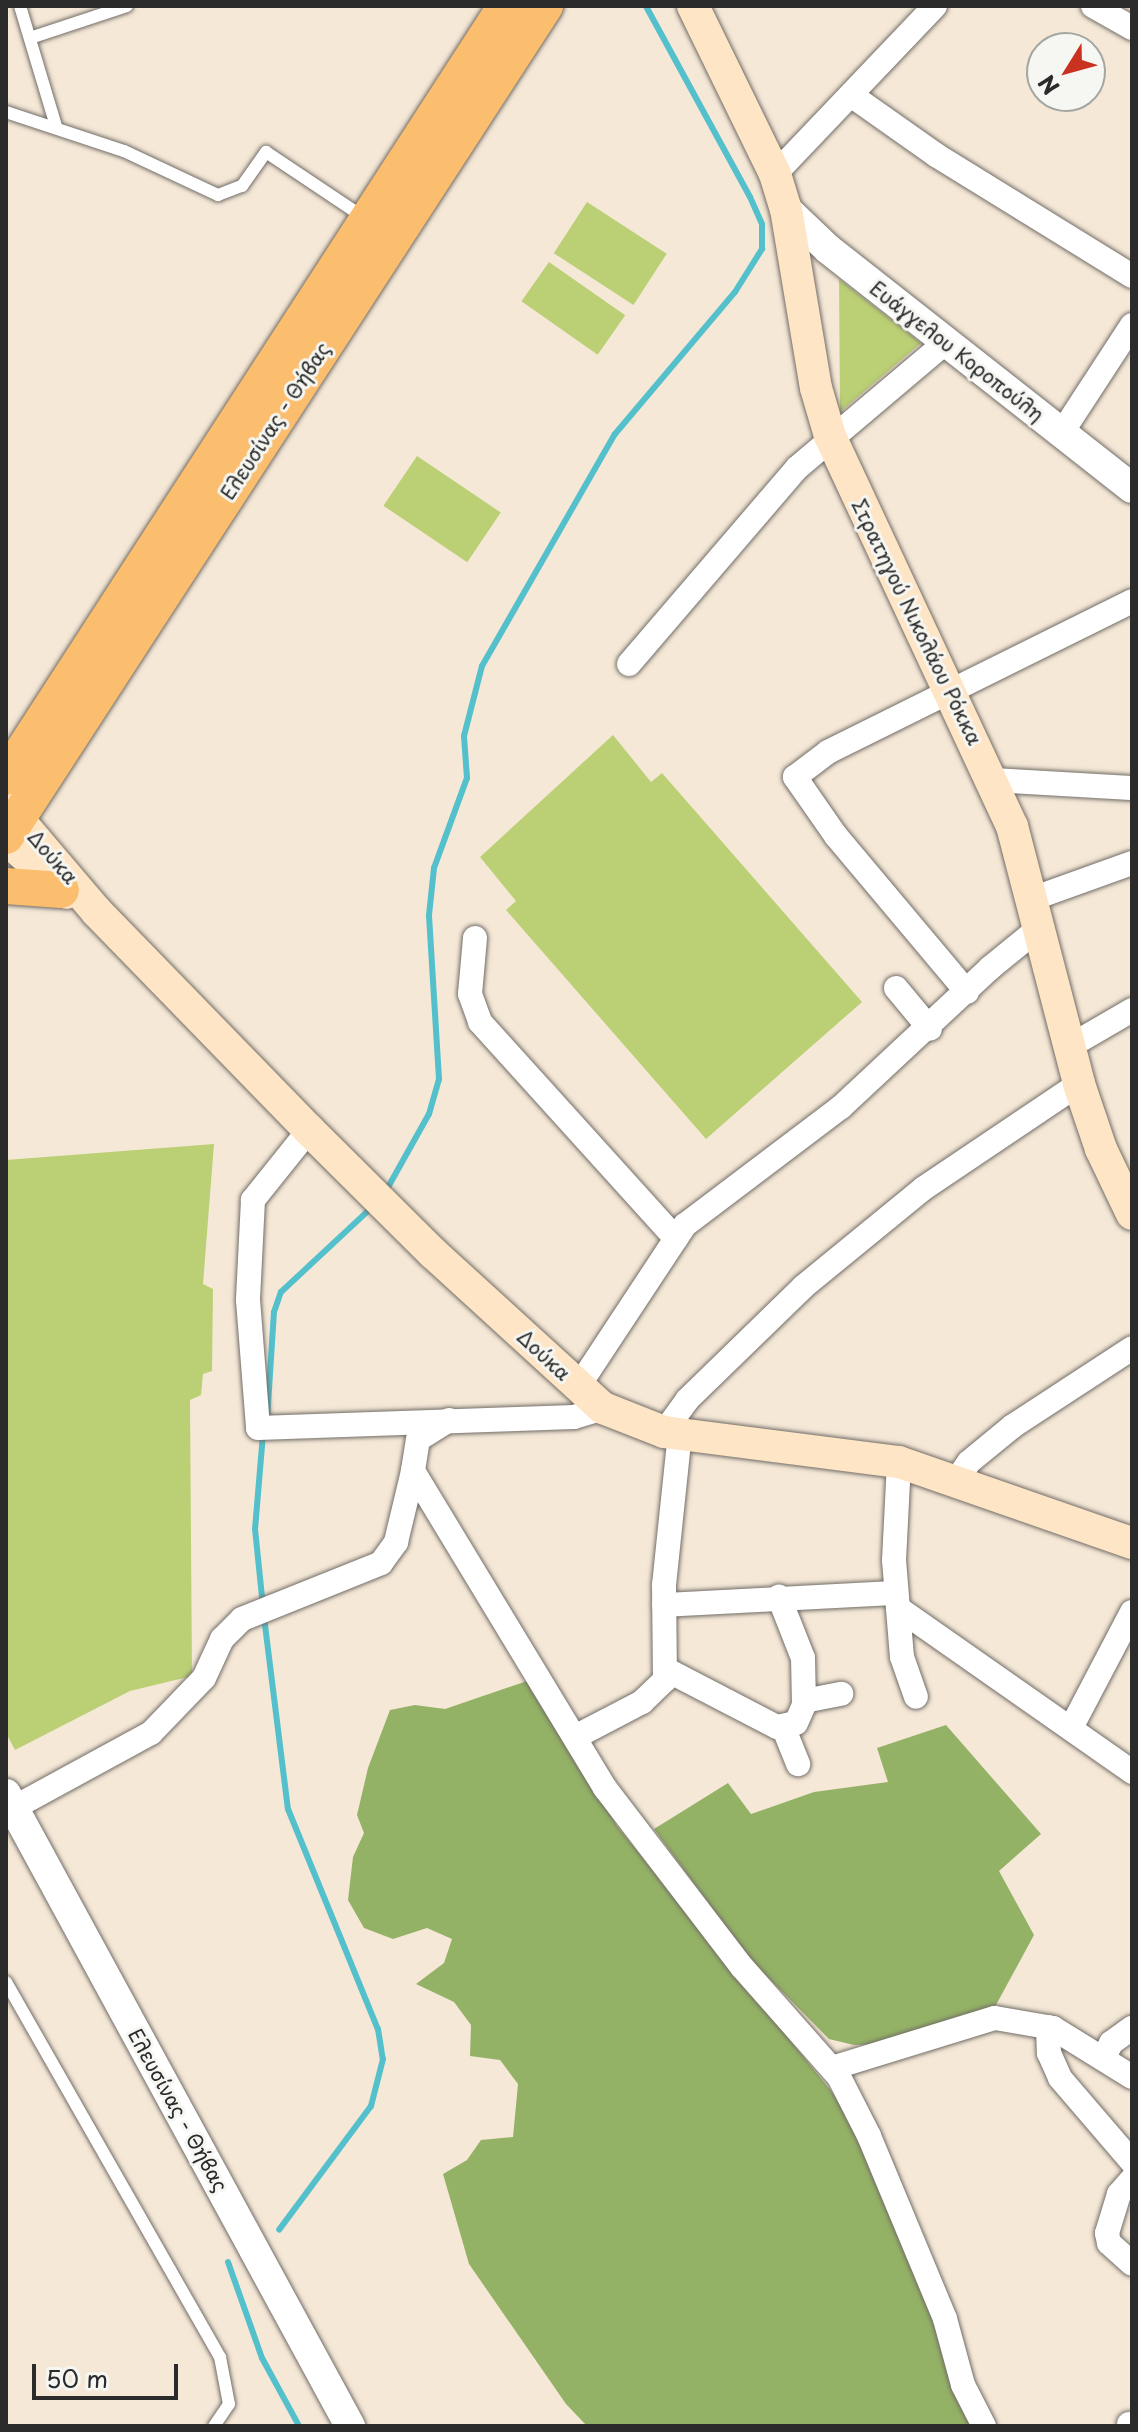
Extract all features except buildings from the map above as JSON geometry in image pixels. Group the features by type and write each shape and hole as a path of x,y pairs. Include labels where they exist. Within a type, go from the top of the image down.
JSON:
{"main road":[{"name":"Ελευσίνας - Θήβας","path":"6,777 506,6"},
{"name":"Ελευσίνας - Θήβας","path":"9,824 545,6"},
{"name":"Στρατηγού Νικολάου Ρόκκα","path":"700,15 775,174 786,209 816,388 830,436 900,593 951,689 992,780 1036,914 1079,1084 1132,1214"},
{"path":"6,740 70,679"},
{"name":"Δούκα","path":"9,824 61,890 97,912"},
{"name":"Δούκα","path":"9,824 309,1130 603,1408 672,1432 899,1462 1132,1543"},
{"path":"6,886 61,890"}],"street":[{"path":"775,174 935,6"},
{"path":"1093,6 1132,28"},
{"path":"851,95 936,155 1132,276"},
{"name":"Ευάγγελου Κοροπούλη","path":"786,209 805,231 1132,488"},
{"path":"1061,434 1132,325"},
{"path":"629,664 830,436 946,342"},
{"path":"967,992 836,836 795,777 828,752 1132,601"},
{"path":"992,780 1132,788"},
{"path":"578,1387 676,1239 703,1209 787,1152 930,1029 1036,914 1132,863"},
{"path":"475,938 470,994 480,1022 676,1239"},
{"path":"896,988 930,1029"},
{"path":"1070,1046 1132,1010"},
{"path":"575,1737 658,1691 667,1670 664,1605 672,1432 687,1400 803,1287 924,1188 1079,1084"},
{"path":"309,1130 253,1200 248,1300 258,1428 574,1417 603,1408"},
{"path":"955,1482 969,1462 1013,1426 1132,1348"},
{"path":"9,1805 151,1733 204,1678 222,1639 242,1619 381,1563 396,1542 418,1439 449,1420"},
{"path":"899,1462 897,1601 902,1657 916,1697"},
{"path":"413,1471 605,1788 711,1928 832,2068 869,2136 945,2319 963,2385 984,2426"},
{"path":"664,1605 779,1597 897,1601 1132,1772"},
{"path":"779,1597 803,1658 802,1716 784,1729"},
{"path":"1071,1728 1132,1612"},
{"path":"667,1670 784,1729 798,1764"},
{"path":"804,1701 841,1694"},
{"name":"Ελευσίνας - Θήβας","path":"9,1805 350,2426"},
{"path":"832,2068 995,2018 1048,2027 1104,2057 1132,2077"},
{"path":"1048,2027 1049,2053 1060,2078 1132,2162"},
{"path":"1104,2057 1111,2043 1132,2028"},
{"path":"1132,2179 1119,2194 1107,2233 1109,2243 1132,2264"}],"lane":[{"path":"20,6 56,126"},
{"path":"30,38 127,6"},
{"path":"6,112 56,126 218,195 242,186 266,152 367,220"},
{"path":"6,1982 220,2357 229,2404 214,2426"}],"green space":[{"path":"587,202 667,254 633,305 554,253"},
{"path":"549,262 625,315 598,355 521,301"},
{"path":"839,279 921,343 840,412"},
{"path":"417,456 501,512 467,562 383,506"},
{"path":"613,735 651,782 662,773 862,1002 706,1139 506,910 516,901 480,857"},
{"path":"214,1144 203,1284 213,1289 212,1371 203,1374 201,1395 190,1400 192,1676 130,1691 15,1750 6,1733 6,1160"},
{"path":"530,1680 617,1826 840,2102 915,2264 972,2426 587,2426 566,2404 469,2264 443,2174 467,2160 481,2140 513,2137 518,2084 500,2060 470,2056 471,2025 454,2002 416,1984 444,1963 452,1939 427,1928 393,1939 364,1928 348,1900 353,1857 364,1833 357,1815 368,1768 390,1710 415,1705 445,1709"},
{"path":"946,1725 1041,1834 999,1871 1034,1935 996,2005 876,2044 854,2045 829,2039 748,1957 654,1829 728,1783 751,1814 814,1792 888,1782 877,1748"}],"waterway":[{"path":"387,1189 429,1114 439,1079 429,915 434,868 467,778 464,736 482,666 615,434 735,292 762,249 762,224 750,197 646,6"},
{"path":"267,1420 274,1312 281,1292 368,1211"},
{"path":"263,1434 255,1529 263,1606"},
{"path":"264,1617 288,1809 378,2029 383,2059 371,2106 279,2230"},
{"path":"228,2262 262,2358 299,2426"}]}
